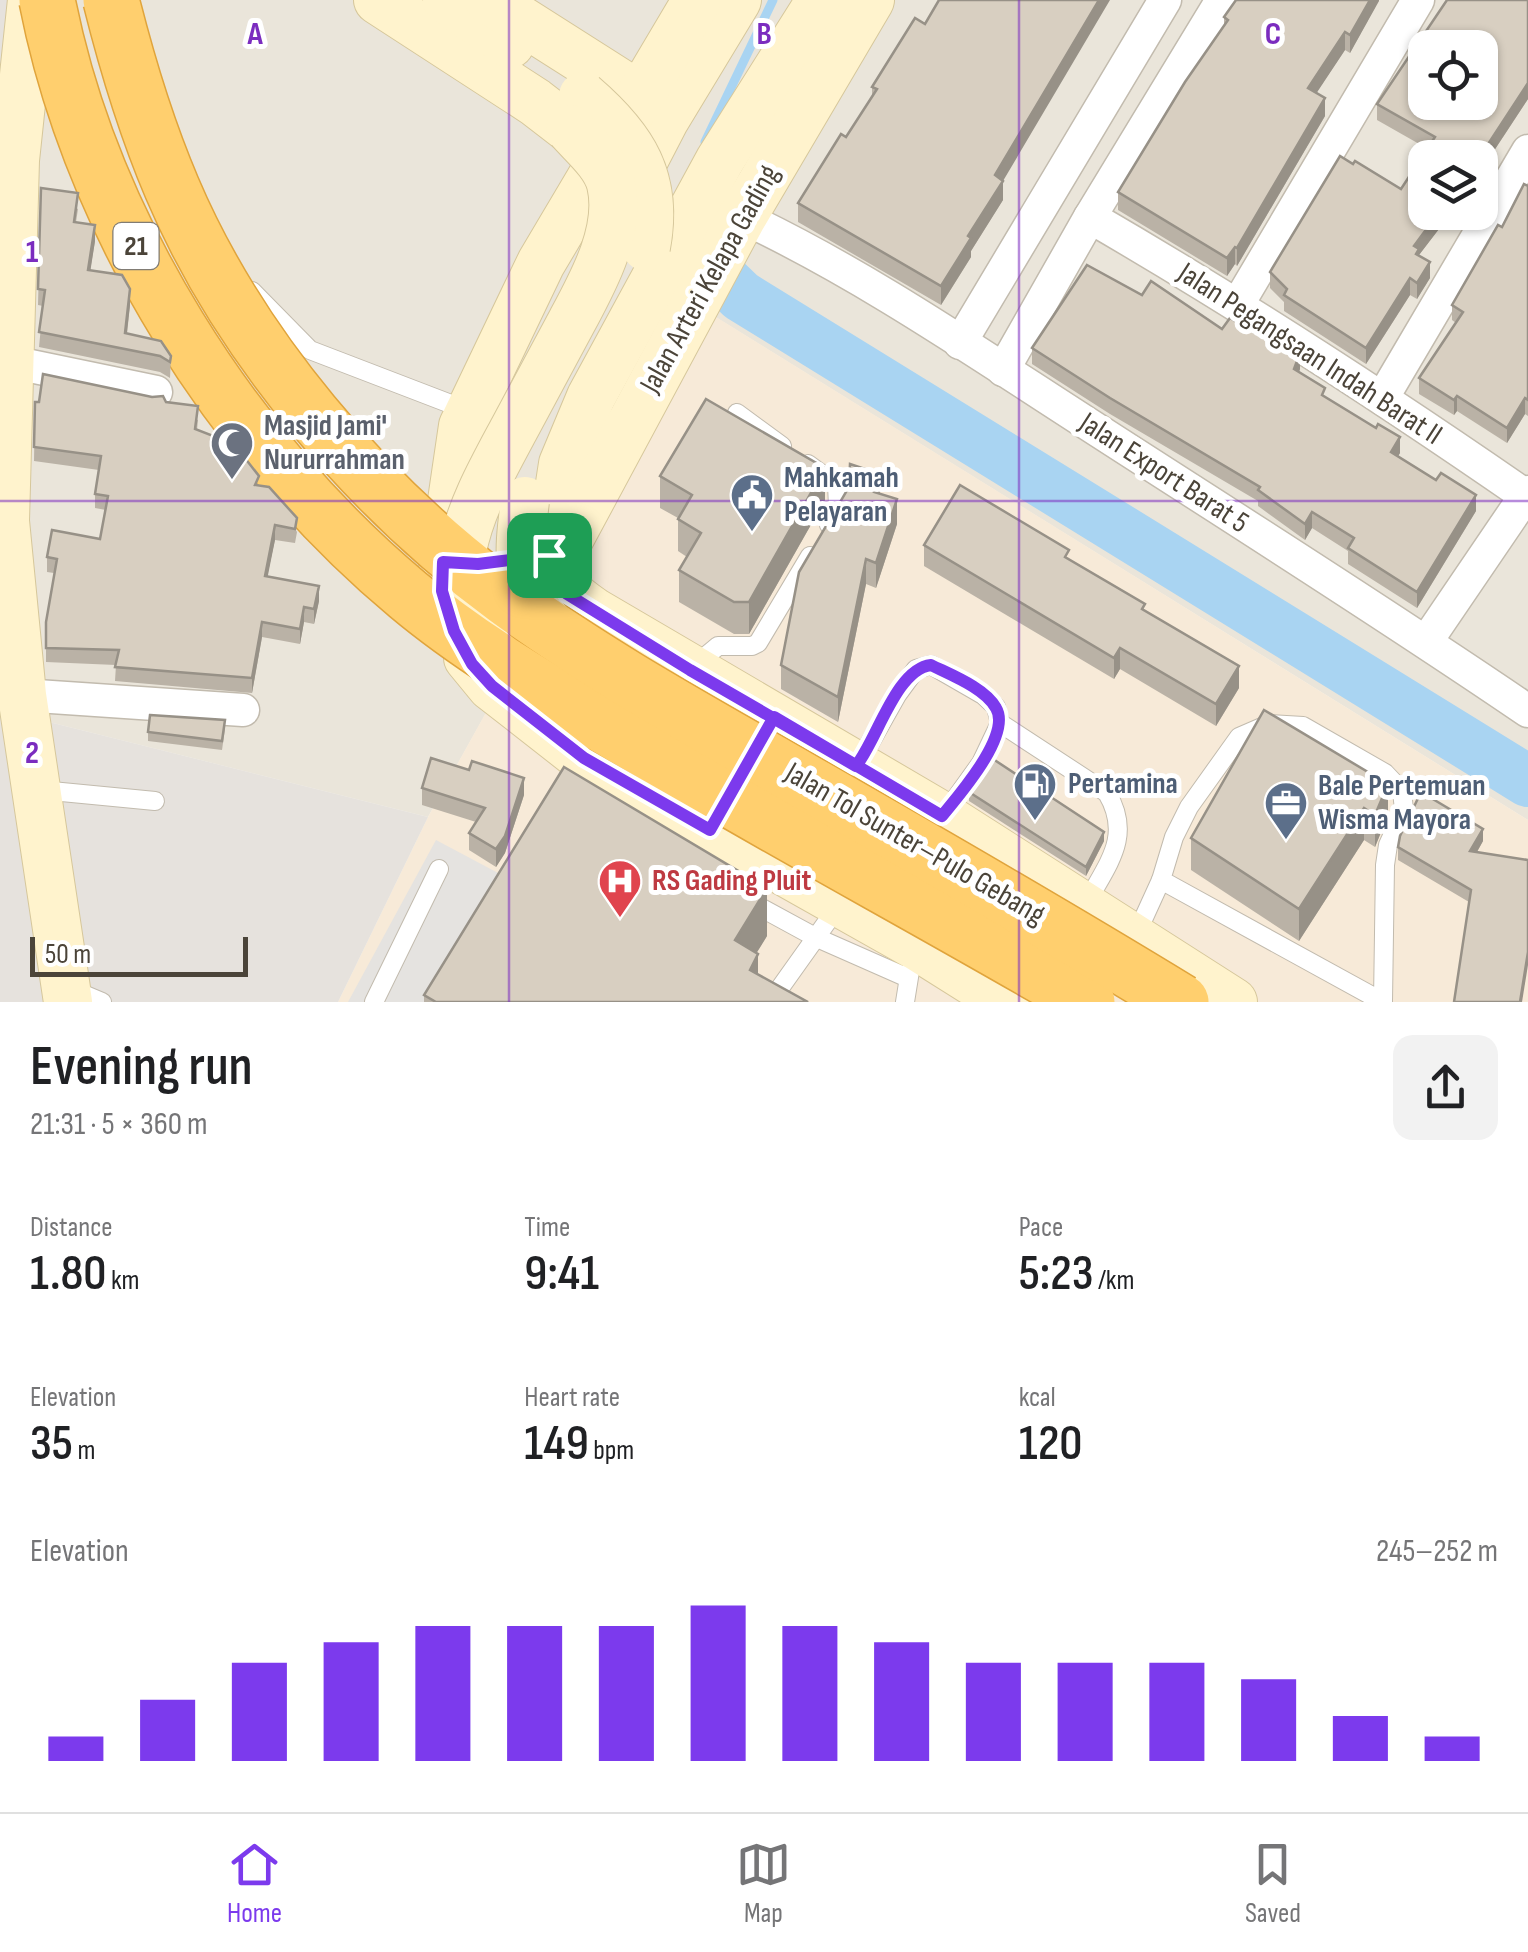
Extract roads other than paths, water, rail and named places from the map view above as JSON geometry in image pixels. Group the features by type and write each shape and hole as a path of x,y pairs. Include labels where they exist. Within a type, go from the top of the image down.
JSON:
{"highway":[{"name":"Jalan Tol Sunter–Pulo Gebang","path":"47,0 87,138 158,290 237,414 288,478 364,556 448,626 588,716 1087,1002"},
{"name":"Jalan Tol Sunter–Pulo Gebang","path":"111,0 148,126 204,253 268,353 320,422 408,516 507,599 640,686 1053,924 1177,1002"}],"street":[{"path":"32,0 8,160 11,362 2,521 36,790 79,997"},
{"path":"378,0 570,129 610,180 609,237 590,288 477,498 462,544 462,598 476,632 505,663 563,704 1072,1002"},
{"path":"447,0 605,115 642,164 650,198 646,247 525,501 519,548 531,604 563,639 586,656 1177,1002"},
{"path":"489,0 646,107"},
{"path":"458,477 488,440 590,263 646,107 697,0"},
{"path":"737,0 588,180 541,263 463,426 442,591 454,631 472,664 492,686 584,758 710,830 827,921 1006,1002"},
{"name":"Jalan Arteri Kelapa Gading","path":"685,275 704,190 821,0"},
{"name":"Jalan Arteri Kelapa Gading","path":"549,555 563,464 591,397 685,275 737,227 870,0"},
{"path":"960,343 1165,0"},
{"path":"1003,370 1090,217 1222,0"},
{"path":"1238,304 1418,0"},
{"path":"1383,397 1528,151"},
{"name":"Jalan Pegangsaan Indah Barat II","path":"1090,217 1238,304 1527,494"},
{"name":"Jalan Export Barat 5","path":"737,227 790,240 960,343 1528,711"},
{"path":"11,362 156,392"},
{"path":"1426,642 1527,494"},
{"path":"443,562 478,564 549,555 567,594 594,612 942,816 1086,904 1233,1002"},
{"path":"22,695 243,710"},
{"path":"710,830 774,717"}],"lane":[{"path":"199,216 241,280 310,350 470,412"},
{"path":"209,291 241,280"},
{"path":"144,313 176,302"},
{"path":"690,670 718,646 758,643 838,506 837,485 737,414"},
{"path":"856,766 916,668 931,665 983,695 996,708 1000,722 1106,793 1113,804 1119,841 1086,904"},
{"path":"942,816 981,763 1000,722"},
{"path":"1135,937 1189,808 1239,737 1269,724 1302,726 1384,773 1402,791 1405,801 1388,844 1385,865 1383,1001 1161,880"},
{"path":"36,790 155,802"},
{"path":"374,1002 439,869"},
{"path":"728,889 827,921 770,1002"},
{"path":"904,1002 912,962"}],"waterway":[{"path":"705,142 773,0"},
{"path":"681,238 741,296 1528,781"}],"place":[{"name":"Masjid Jami' Nururrahman","path":"232,481"},
{"name":"Mahkamah Pelayaran","path":"752,533"},
{"name":"Pertamina","path":"1035,822"},
{"name":"Bale Pertemuan Wisma Mayora","path":"1286,841"},
{"name":"RS Gading Pluit","path":"620,919"}]}
